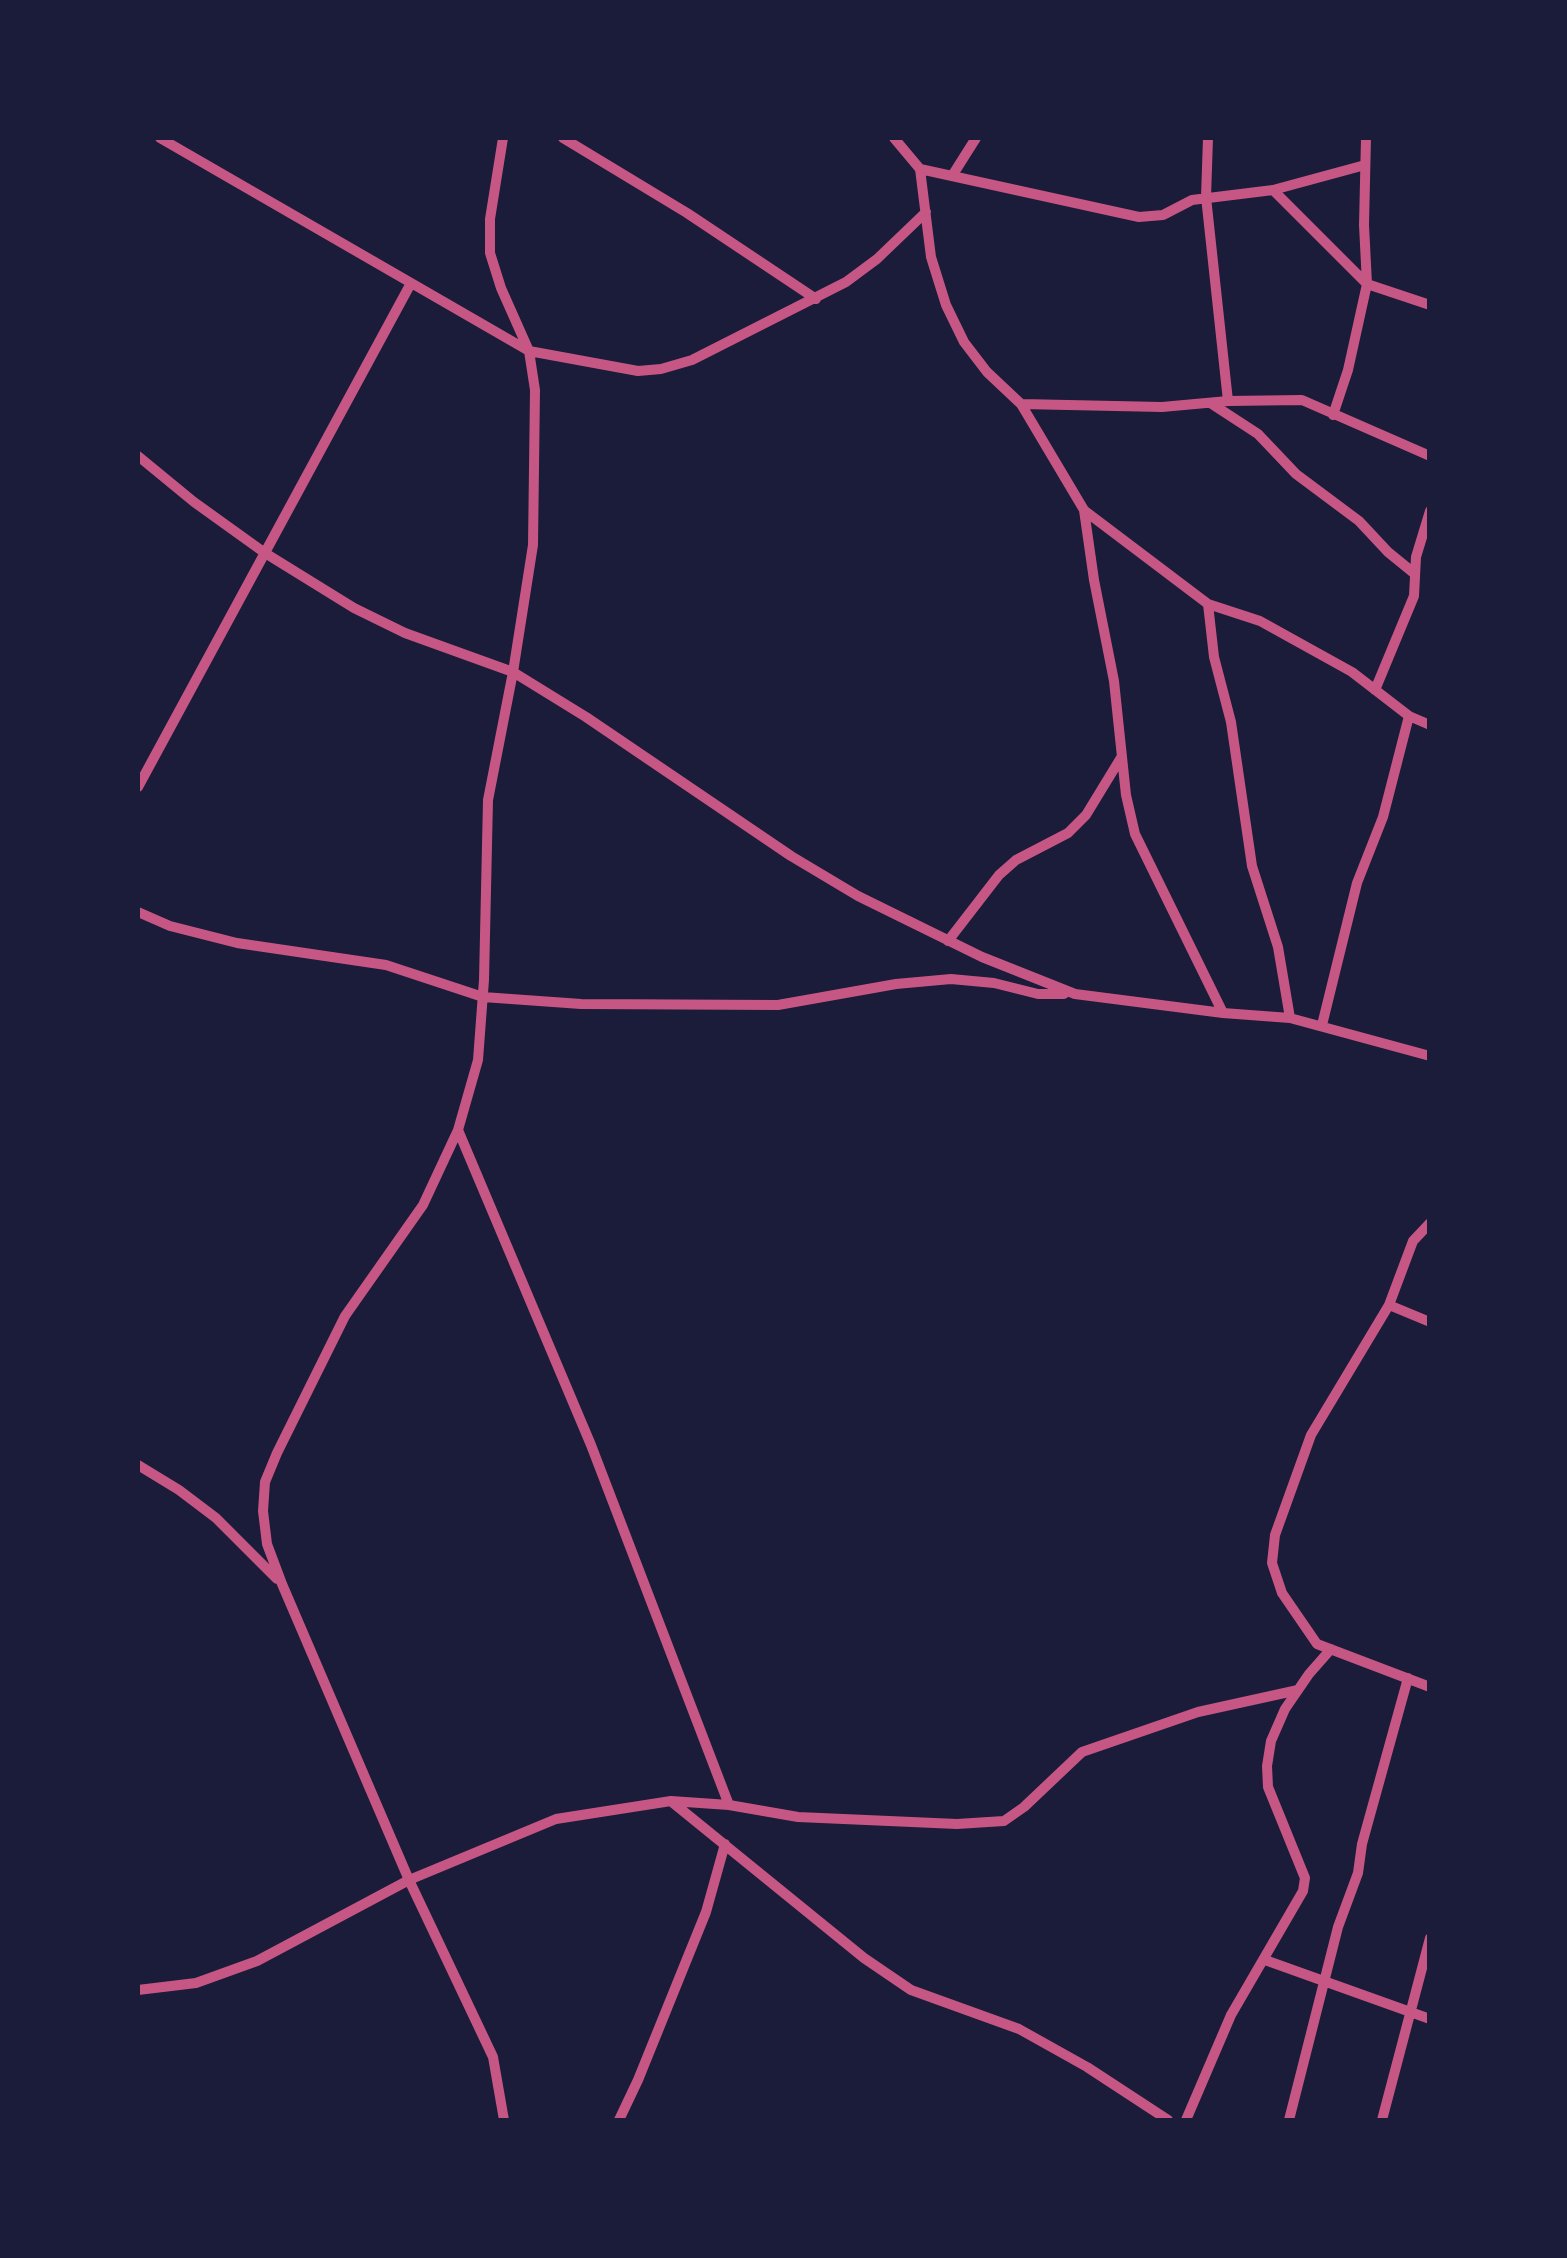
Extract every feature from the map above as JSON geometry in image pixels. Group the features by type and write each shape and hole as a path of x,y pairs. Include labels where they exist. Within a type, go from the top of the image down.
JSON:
{"street":[{"path":"160,138 529,352 638,370 661,369 724,345 816,299 877,259 926,212"},
{"path":"503,138 490,220 490,253 529,352 535,390 534,546 488,800 478,1060 458,1130 423,1205 345,1316 271,1468 263,1511 267,1544 282,1584 409,1880 493,2057 504,2120"},
{"path":"564,138 687,213 816,299"},
{"path":"894,138 920,169 931,257 964,342 987,372 1020,404 1084,510 1208,604 1260,620 1352,672 1409,716 1430,724"},
{"path":"952,176 976,138"},
{"path":"1208,138 1206,198 1228,401"},
{"path":"1333,415 1348,370 1366,284 1366,138"},
{"path":"920,169 1139,216 1163,215 1192,200 1273,190 1364,165"},
{"path":"1273,190 1366,284 1430,305"},
{"path":"138,787 410,285"},
{"path":"1020,404 1162,407 1302,400 1430,456"},
{"path":"1212,404 1258,434 1296,474 1360,522 1415,574"},
{"path":"138,456 265,553 354,608 405,633 513,672 858,896 948,941 1076,994"},
{"path":"1084,510 1114,680 1126,796 1135,834 1223,1014"},
{"path":"1375,690 1414,596 1416,557 1430,511"},
{"path":"1208,604 1214,657 1231,722 1252,866 1278,948 1290,1018"},
{"path":"1322,1025 1357,883 1384,816 1409,716"},
{"path":"948,941 999,875 1016,860 1068,833 1086,814 1122,755"},
{"path":"138,912 170,926 237,943 386,965 483,996 581,1004 778,1005 896,984 950,979 994,983 1038,994 1076,994 1223,1014 1290,1018 1430,1056"},
{"path":"458,1130 591,1445 729,1806"},
{"path":"1430,1222 1413,1241 1389,1305 1311,1434 1274,1535 1272,1563 1282,1594 1316,1644 1430,1686"},
{"path":"1389,1305 1430,1322"},
{"path":"138,1466 216,1518 282,1584"},
{"path":"1186,2120 1231,2015 1303,1891 1305,1878 1268,1787 1271,1741 1298,1690 1331,1649"},
{"path":"1289,2120 1408,1678"},
{"path":"138,1990 196,1983 257,1961 409,1880 556,1819 671,1801 798,1817 957,1824 1004,1821 1082,1752 1234,1702 1298,1690"},
{"path":"671,1801 864,1958 911,1990 1019,2029 1168,2120"},
{"path":"619,2120 706,1912 724,1844"},
{"path":"1382,2120 1430,1938"},
{"path":"1265,1960 1430,2019"}]}
